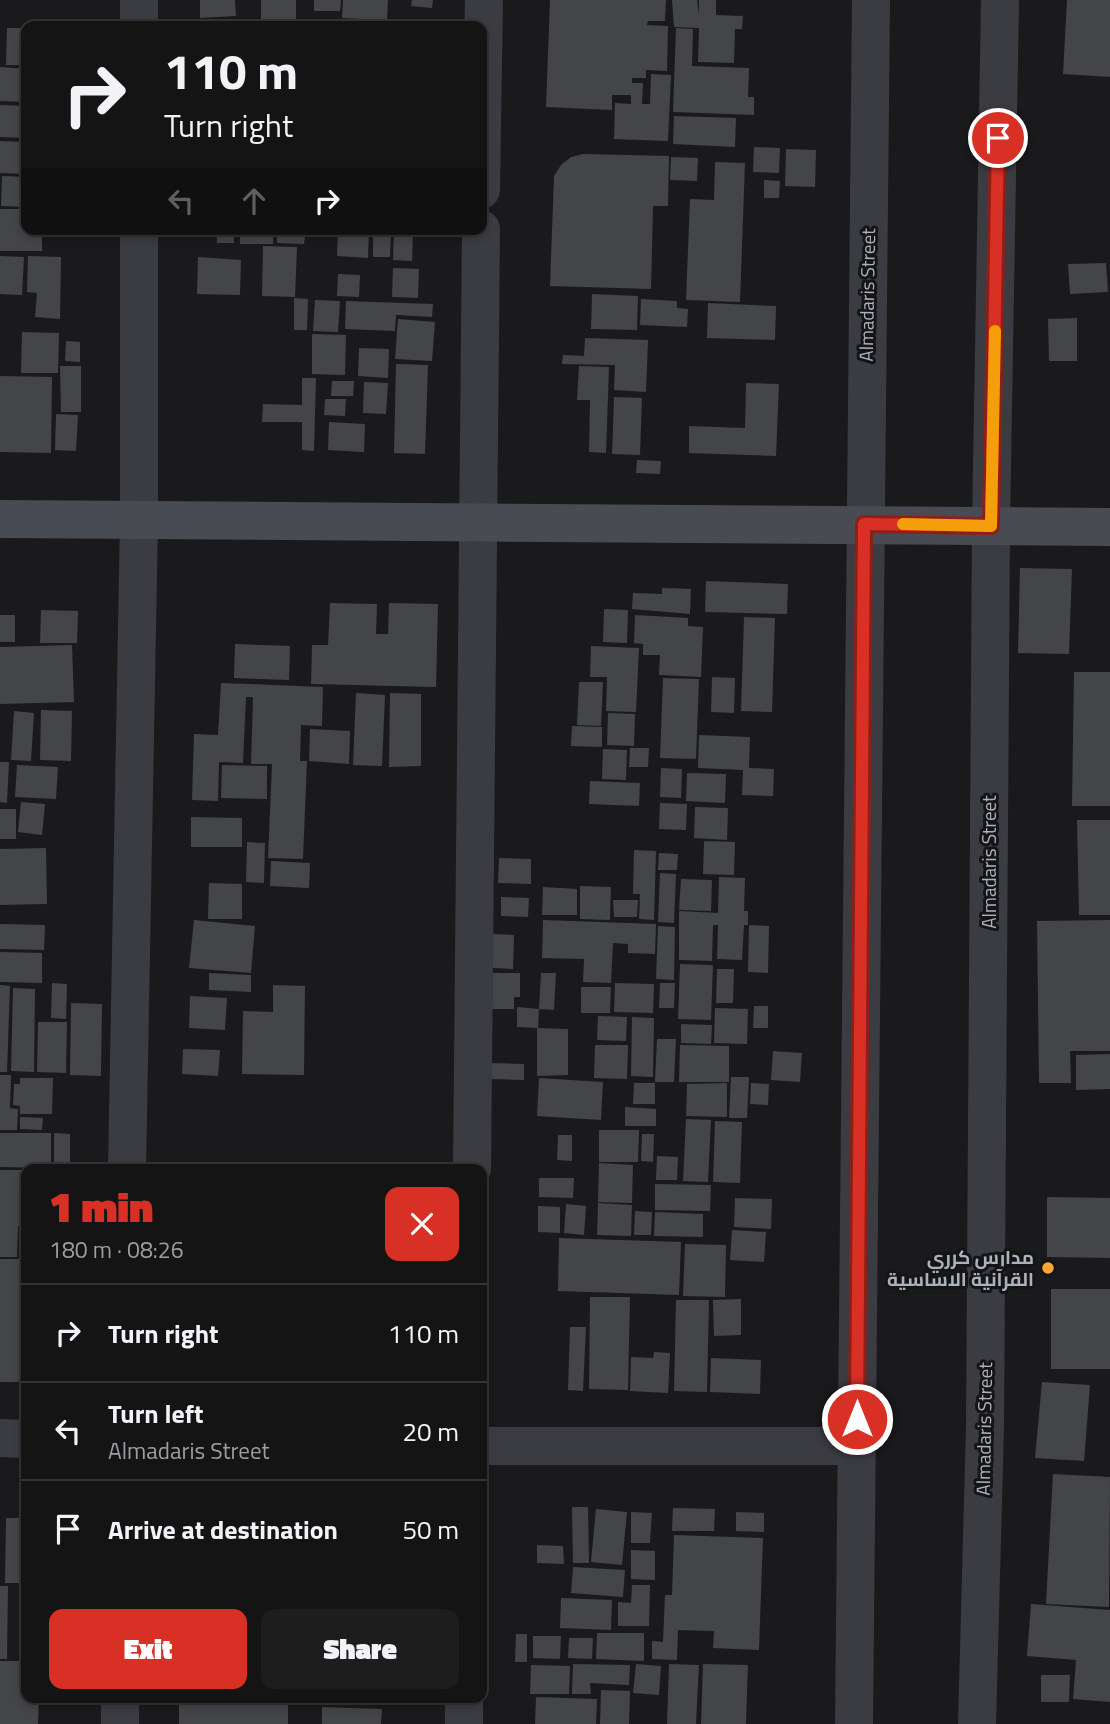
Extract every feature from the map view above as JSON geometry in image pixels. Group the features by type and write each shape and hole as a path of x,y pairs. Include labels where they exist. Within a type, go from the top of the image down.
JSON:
{"street":[{"path":"139,0 139,21"},
{"path":"484,0 484,21"},
{"name":"Almadaris Street","path":"854,1724 871,0"},
{"name":"Almadaris Street","path":"976,1724 985,1412 991,526 1000,0"},
{"path":"127,1164 139,520 139,235"},
{"path":"472,1164 481,235"},
{"path":"0,519 1110,527"},
{"path":"0,1438 21,1439"},
{"path":"487,1446 856,1446"},
{"path":"120,1703 120,1724"},
{"path":"464,1703 464,1724"}],"building":[{"path":"200,0 235,0 236,16 200,18"},
{"path":"261,0 296,0 296,21 261,21"},
{"path":"314,0 341,0 340,11 314,11"},
{"path":"343,0 388,0 387,20 342,18"},
{"path":"412,0 433,0 432,8 411,6"},
{"path":"550,0 666,0 665,21 648,21 647,25 668,26 667,71 646,70 646,78 632,78 632,83 643,83 642,104 650,104 651,74 671,75 668,141 614,139 615,103 631,104 631,95 612,95 612,110 546,107"},
{"path":"672,0 697,0 699,14 699,0 716,0 716,15 743,16 742,29 735,29 734,63 698,62 699,28 674,27"},
{"path":"1067,0 1110,0 1110,77 1063,74"},
{"path":"7,28 21,28 21,65 6,65"},
{"path":"676,28 693,29 692,66 749,68 748,97 754,97 754,115 673,112"},
{"path":"0,67 21,69 21,102 0,101"},
{"path":"0,105 21,106 21,138 0,137"},
{"path":"674,116 736,118 735,147 673,144"},
{"path":"0,141 21,142 21,174 0,173"},
{"path":"754,147 780,148 779,173 753,172"},
{"path":"786,149 816,150 815,187 785,186"},
{"path":"583,154 669,156 668,206 653,206 651,289 550,286 554,176 561,165 571,157"},
{"path":"671,157 698,158 697,181 670,180"},
{"path":"715,162 745,163 740,302 686,300 690,199 714,200"},
{"path":"2,176 21,177 21,207 1,206"},
{"path":"764,180 780,181 779,198 764,198"},
{"path":"0,209 21,209 21,235 42,235 42,251 0,251"},
{"path":"217,235 234,235 234,243 217,243"},
{"path":"240,235 274,235 273,244 240,244"},
{"path":"277,235 305,235 304,244 277,243"},
{"path":"338,235 369,235 368,258 337,256"},
{"path":"373,235 391,235 390,257 373,257"},
{"path":"394,235 413,235 412,261 393,260"},
{"path":"263,246 297,247 295,297 262,296"},
{"path":"0,256 24,257 22,295 0,294"},
{"path":"28,256 61,257 60,319 35,317 37,293 27,292"},
{"path":"198,257 241,260 240,295 197,294"},
{"path":"1106,263 1108,292 1070,294 1068,264"},
{"path":"393,268 419,269 418,298 392,297"},
{"path":"338,274 360,275 359,297 337,296"},
{"path":"592,294 638,296 637,330 591,329"},
{"path":"294,298 308,299 307,330 294,330"},
{"path":"641,299 677,301 677,308 688,309 687,327 640,325"},
{"path":"315,300 340,301 338,332 313,331"},
{"path":"346,301 433,304 432,317 396,315 395,331 345,329"},
{"path":"708,303 776,306 775,340 707,338"},
{"path":"1077,318 1077,361 1049,361 1048,319"},
{"path":"398,319 435,322 432,361 395,359"},
{"path":"22,332 59,333 58,373 21,373"},
{"path":"312,334 346,335 345,375 312,374"},
{"path":"585,338 648,340 646,392 614,390 615,365 562,364 563,355 584,356"},
{"path":"66,341 80,342 80,362 65,361"},
{"path":"359,348 389,349 388,378 358,376"},
{"path":"396,364 428,365 425,454 394,453"},
{"path":"60,366 81,366 81,412 61,412"},
{"path":"579,366 609,367 606,453 589,452 590,400 577,400"},
{"path":"0,376 52,377 51,453 0,452"},
{"path":"302,378 316,378 314,451 302,450 302,422 262,422 263,404 302,405"},
{"path":"332,381 354,381 353,396 331,396"},
{"path":"364,382 388,383 386,414 363,413"},
{"path":"746,383 779,384 776,456 689,453 689,426 745,428"},
{"path":"614,397 642,398 640,455 612,454"},
{"path":"325,399 346,399 345,416 324,415"},
{"path":"56,414 78,415 76,451 55,450"},
{"path":"329,422 365,424 364,452 328,450"},
{"path":"637,460 661,461 660,474 636,473"},
{"path":"1020,568 1072,569 1069,654 1018,653"},
{"path":"706,581 788,584 787,614 705,612"},
{"path":"662,588 691,589 690,614 632,609 633,593 662,594"},
{"path":"330,603 377,604 376,634 388,634 389,603 438,604 436,687 311,684 312,645 328,645"},
{"path":"604,609 628,610 627,643 603,642"},
{"path":"41,610 78,611 77,643 40,643"},
{"path":"0,615 15,615 15,642 0,642"},
{"path":"635,615 688,618 688,626 703,627 701,677 659,675 660,655 643,655 643,644 634,643"},
{"path":"744,617 775,618 772,712 741,711"},
{"path":"235,644 290,646 289,680 234,678"},
{"path":"72,645 74,702 0,704 0,647"},
{"path":"591,646 639,648 636,712 606,711 607,677 590,677"},
{"path":"1074,672 1110,672 1110,806 1072,806"},
{"path":"712,677 735,678 734,713 711,712"},
{"path":"663,678 699,679 696,759 660,758"},
{"path":"579,682 603,682 601,726 577,725"},
{"path":"221,683 323,687 322,726 301,725 300,761 307,761 303,859 268,858 272,764 251,764 253,697 246,697 243,763 219,762 218,801 192,800 194,734 218,735"},
{"path":"356,693 385,695 382,766 353,765"},
{"path":"390,693 421,694 421,766 389,767"},
{"path":"41,710 72,711 71,761 40,760"},
{"path":"14,711 34,713 31,761 11,760"},
{"path":"608,713 635,714 634,746 607,745"},
{"path":"572,726 602,727 602,747 571,746"},
{"path":"310,729 350,731 349,764 309,761"},
{"path":"699,735 750,737 749,768 774,769 773,796 742,795 743,770 698,768"},
{"path":"630,748 649,748 648,767 629,767"},
{"path":"603,749 627,750 626,780 602,779"},
{"path":"0,762 9,762 7,803 0,802"},
{"path":"17,765 58,767 56,799 15,797"},
{"path":"222,765 267,766 267,799 221,798"},
{"path":"661,768 682,769 681,798 660,797"},
{"path":"687,773 726,774 725,803 686,801"},
{"path":"590,781 640,783 639,806 589,804"},
{"path":"21,802 45,804 42,835 18,832"},
{"path":"660,803 687,804 686,830 659,829"},
{"path":"695,807 728,808 727,840 694,838"},
{"path":"0,809 16,809 16,839 0,839"},
{"path":"191,817 242,818 242,847 191,847"},
{"path":"1077,820 1110,820 1110,915 1079,915"},
{"path":"704,841 735,842 734,875 703,874"},
{"path":"247,842 265,843 264,883 246,882"},
{"path":"46,848 47,904 0,905 0,849"},
{"path":"634,850 656,851 654,920 639,919 640,894 633,894"},
{"path":"659,853 678,854 677,870 658,870"},
{"path":"499,858 531,859 531,884 498,883"},
{"path":"271,861 310,863 309,888 270,886"},
{"path":"660,873 676,874 674,923 658,922"},
{"path":"719,877 745,878 744,911 748,911 748,925 744,925 742,960 717,959 718,925 713,925 712,961 679,960 679,911 718,913"},
{"path":"681,879 712,880 711,911 679,910"},
{"path":"209,883 242,884 242,919 208,919"},
{"path":"580,886 611,887 610,920 580,919"},
{"path":"543,887 577,889 577,915 542,915"},
{"path":"501,897 529,898 528,917 501,916"},
{"path":"613,900 638,900 637,917 614,917"},
{"path":"194,920 255,926 251,973 189,968"},
{"path":"543,920 656,924 655,954 628,953 628,944 613,943 611,983 583,982 584,959 542,958"},
{"path":"1110,920 1110,1051 1070,1051 1071,1083 1039,1083 1037,921"},
{"path":"0,924 45,925 44,950 0,949"},
{"path":"749,925 769,926 768,973 748,972"},
{"path":"658,926 675,927 674,980 656,979"},
{"path":"492,934 514,935 513,969 492,968"},
{"path":"0,952 42,953 42,983 0,982"},
{"path":"680,964 713,965 711,1020 678,1019"},
{"path":"717,969 734,969 733,1003 716,1003"},
{"path":"209,973 251,975 251,992 209,990"},
{"path":"493,973 520,973 520,997 514,997 514,1009 492,1009"},
{"path":"541,973 556,973 554,1010 539,1009"},
{"path":"52,983 67,984 66,1019 51,1018"},
{"path":"615,983 654,984 653,1013 614,1012"},
{"path":"660,983 675,983 674,1008 659,1008"},
{"path":"0,985 10,986 7,1072 0,1072"},
{"path":"273,985 305,986 304,1075 242,1074 243,1011 273,1012"},
{"path":"581,987 611,987 610,1013 581,1013"},
{"path":"13,988 35,989 34,1072 11,1071"},
{"path":"190,996 227,998 225,1030 189,1028"},
{"path":"71,1003 102,1004 101,1076 70,1075"},
{"path":"754,1006 768,1006 768,1028 753,1028"},
{"path":"517,1007 539,1009 538,1028 517,1027"},
{"path":"715,1008 748,1009 747,1044 714,1043"},
{"path":"598,1016 627,1017 626,1041 597,1040"},
{"path":"632,1017 654,1018 653,1077 631,1076"},
{"path":"38,1022 67,1022 66,1073 37,1072"},
{"path":"681,1024 712,1025 711,1044 681,1043"},
{"path":"537,1028 568,1029 568,1075 537,1076"},
{"path":"657,1039 676,1039 674,1082 655,1082"},
{"path":"595,1045 628,1045 627,1079 594,1078"},
{"path":"680,1045 729,1046 729,1082 679,1082"},
{"path":"183,1049 220,1050 218,1076 182,1074"},
{"path":"773,1051 802,1053 800,1082 771,1080"},
{"path":"1110,1054 1110,1089 1076,1090 1076,1055"},
{"path":"490,1063 524,1064 524,1080 489,1079"},
{"path":"0,1075 11,1075 10,1108 18,1109 17,1130 0,1130"},
{"path":"731,1077 749,1077 747,1118 729,1118"},
{"path":"20,1078 53,1078 52,1114 20,1114 20,1106 13,1105 14,1084 20,1084"},
{"path":"539,1078 603,1082 601,1120 537,1116"},
{"path":"634,1083 655,1083 655,1104 633,1104"},
{"path":"727,1083 727,1117 686,1116 687,1084"},
{"path":"751,1083 769,1084 768,1105 750,1104"},
{"path":"625,1107 656,1109 656,1126 625,1126"},
{"path":"20,1117 43,1118 42,1130 20,1129"},
{"path":"686,1119 711,1120 708,1182 683,1181"},
{"path":"715,1121 742,1122 740,1183 713,1182"},
{"path":"599,1130 639,1130 638,1162 599,1162"},
{"path":"0,1133 51,1133 51,1164 0,1167"},
{"path":"54,1133 70,1134 70,1164 54,1164"},
{"path":"642,1134 654,1134 653,1162 641,1161"},
{"path":"558,1135 572,1135 572,1161 557,1160"},
{"path":"657,1156 678,1157 677,1180 656,1180"},
{"path":"599,1163 633,1165 632,1203 598,1202"},
{"path":"0,1170 21,1170 21,1226 18,1226 17,1257 0,1257"},
{"path":"539,1178 574,1178 573,1198 539,1197"},
{"path":"655,1184 711,1185 710,1211 655,1210"},
{"path":"1047,1197 1110,1198 1110,1258 1047,1257"},
{"path":"735,1198 772,1199 771,1229 734,1227"},
{"path":"598,1203 632,1205 631,1236 597,1235"},
{"path":"566,1204 586,1206 584,1235 564,1233"},
{"path":"538,1206 560,1207 560,1233 538,1232"},
{"path":"635,1211 652,1212 651,1235 634,1235"},
{"path":"655,1212 703,1214 703,1237 654,1236"},
{"path":"732,1230 766,1232 764,1262 730,1260"},
{"path":"559,1238 681,1242 679,1295 558,1291"},
{"path":"685,1244 726,1245 725,1297 683,1296"},
{"path":"0,1259 21,1259 21,1382 0,1382"},
{"path":"1051,1289 1110,1289 1110,1369 1051,1369"},
{"path":"590,1297 630,1297 628,1390 589,1389"},
{"path":"741,1299 741,1335 714,1336 713,1300"},
{"path":"676,1300 709,1300 707,1392 674,1391"},
{"path":"570,1327 586,1327 583,1391 568,1390"},
{"path":"654,1352 670,1353 668,1393 630,1391 631,1357 653,1358"},
{"path":"711,1358 761,1360 760,1394 710,1392"},
{"path":"1042,1382 1090,1385 1084,1461 1035,1458"},
{"path":"1053,1474 1110,1477 1109,1607 1046,1604"},
{"path":"572,1507 588,1507 589,1563 573,1563"},
{"path":"673,1508 715,1509 714,1531 672,1531"},
{"path":"596,1509 627,1512 622,1565 591,1562"},
{"path":"631,1512 652,1513 650,1543 631,1543"},
{"path":"736,1512 764,1513 764,1532 736,1531"},
{"path":"6,1518 21,1518 21,1583 5,1583"},
{"path":"674,1535 763,1538 759,1650 713,1648 714,1631 678,1630 677,1660 652,1659 652,1641 663,1642 665,1595 672,1595"},
{"path":"537,1545 563,1546 564,1564 537,1563"},
{"path":"631,1550 655,1551 655,1580 631,1579"},
{"path":"573,1567 625,1570 623,1597 571,1593"},
{"path":"632,1585 650,1585 649,1626 618,1626 618,1602 631,1603"},
{"path":"0,1586 8,1586 7,1659 0,1659"},
{"path":"561,1598 612,1600 611,1630 560,1628"},
{"path":"1031,1604 1110,1610 1110,1702 1073,1699 1076,1660 1027,1656"},
{"path":"597,1633 644,1633 644,1661 596,1659"},
{"path":"516,1634 527,1634 527,1662 515,1662"},
{"path":"533,1636 561,1636 560,1659 533,1658"},
{"path":"569,1638 593,1638 592,1659 568,1658"},
{"path":"0,1661 21,1661 21,1703 39,1703 38,1724 0,1724"},
{"path":"573,1664 630,1665 629,1685 590,1683 591,1694 572,1694"},
{"path":"636,1664 661,1666 659,1695 633,1693"},
{"path":"669,1664 699,1665 696,1724 667,1724"},
{"path":"703,1664 748,1665 746,1724 701,1724"},
{"path":"531,1665 570,1666 569,1694 530,1694"},
{"path":"1041,1675 1070,1675 1069,1702 1041,1702"},
{"path":"601,1690 630,1691 629,1724 600,1724"},
{"path":"536,1697 597,1699 596,1724 535,1724"},
{"path":"179,1703 288,1703 288,1724 179,1724"},
{"path":"322,1707 382,1709 381,1724 322,1724"}],"slow traffic":[{"path":"903,524 991,526 995,331"}],"place":[{"name":"مدارس كرري القرآنية الاساسية","path":"1048,1268"}],"route":[{"path":"857,1419 864,524 991,526 998,138"}]}
